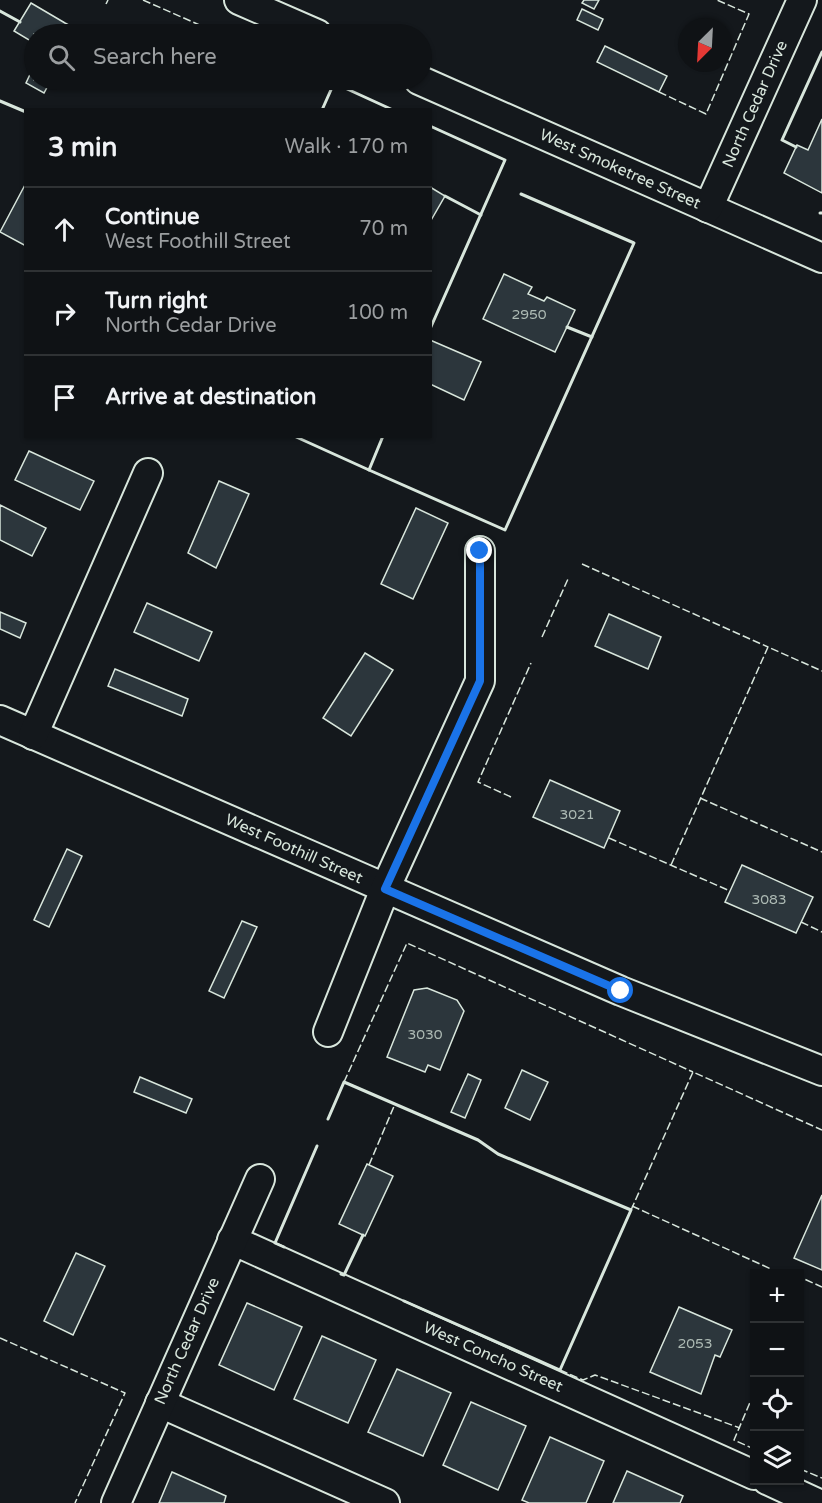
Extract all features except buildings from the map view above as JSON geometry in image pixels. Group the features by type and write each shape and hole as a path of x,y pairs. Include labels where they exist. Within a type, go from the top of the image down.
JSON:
{"street":[{"path":"239,0 294,24"},
{"name":"North Cedar Drive","path":"708,208 802,0"},
{"name":"West Smoketree Street","path":"432,86 822,258"},
{"path":"33,735 148,473"},
{"path":"328,1032 385,889 480,681 480,551"},
{"name":"West Foothill Street","path":"0,720 621,991 822,1071"},
{"name":"North Cedar Drive","path":"116,1503 260,1179"},
{"name":"West Concho Street","path":"232,1240 750,1473"},
{"path":"160,1403 385,1503"},
{"path":"778,1485 817,1503"}],"fence":[{"path":"106,4 108,0"},
{"path":"143,0 197,24"},
{"path":"659,92 706,114 749,14 717,0"},
{"path":"582,564 768,647"},
{"path":"542,637 568,579"},
{"path":"671,865 768,647 822,671"},
{"path":"511,797 478,782 531,663"},
{"path":"700,798 822,852"},
{"path":"609,838 730,891"},
{"path":"801,922 822,932"},
{"path":"344,1082 407,943 693,1072"},
{"path":"631,1210 693,1072 822,1130"},
{"path":"369,1165 395,1104"},
{"path":"632,1206 771,1269"},
{"path":"804,1279 822,1287"},
{"path":"0,1338 125,1393 75,1503"},
{"path":"560,1370 583,1380 595,1375 740,1428"},
{"path":"750,1402 734,1440 750,1447"},
{"path":"804,1471 822,1478"}],"wall":[{"path":"0,11 20,22"},
{"path":"796,147 782,140 822,52"},
{"path":"323,108 331,90"},
{"path":"349,90 389,108"},
{"path":"0,101 24,111"},
{"path":"432,127 505,160 432,324"},
{"path":"369,470 505,530 634,243 521,194"},
{"path":"445,196 481,215"},
{"path":"567,327 592,337"},
{"path":"298,438 369,470 382,438"},
{"path":"328,1119 344,1082 478,1140 498,1154 631,1210 560,1370 404,1301"},
{"path":"284,1247 275,1243 317,1146"},
{"path":"341,1274 344,1275 363,1235"}],"route":[{"path":"480,551 480,681 385,889 621,991"}]}
